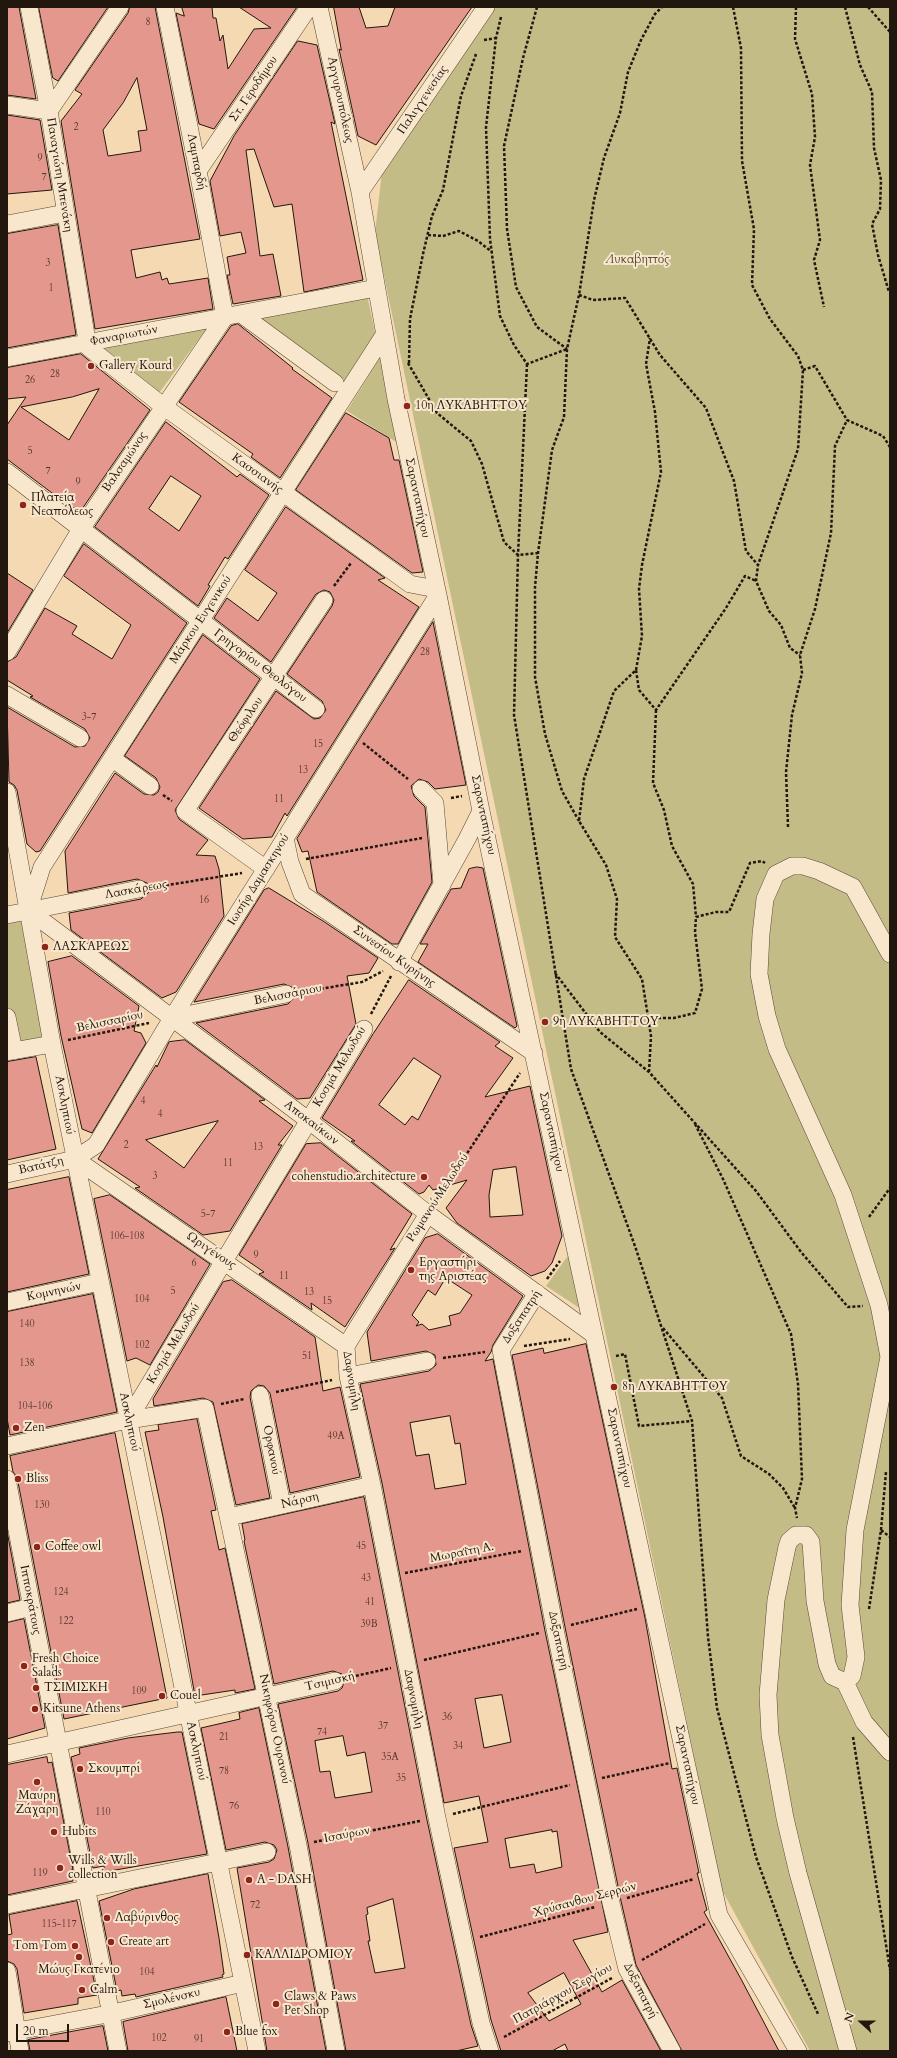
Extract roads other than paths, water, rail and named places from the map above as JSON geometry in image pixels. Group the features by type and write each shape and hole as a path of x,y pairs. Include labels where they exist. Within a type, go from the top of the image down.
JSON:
{"street":[{"name":"Παναγιώτη Μπενάκη","path":"29,7 49,111 86,343"},
{"path":"7,105 49,111 120,7"},
{"name":"Λαμπαρδή","path":"165,7 198,171 224,317"},
{"name":"Στ. Γεροδήμου","path":"198,171 309,7"},
{"name":"Αργυρουπόλεως","path":"320,7 360,192"},
{"name":"Παλιγγενεσίας","path":"360,192 486,7"},
{"name":"Σαρανταπήχου","path":"360,192 384,335 481,811 719,1915 798,2051"},
{"path":"7,224 65,213"},
{"name":"Φαναριωτών","path":"7,358 376,288"},
{"path":"241,314 335,383"},
{"name":"Βαλσαμώνος","path":"7,652 81,529 224,317"},
{"name":"Μάρκου Ευγενικού","path":"28,910 42,867 113,759 384,335"},
{"name":"Κασσιανής","path":"86,343 88,347 163,406 410,584 437,592"},
{"name":"Γρηγορίου Θεολόγου","path":"7,472 316,709"},
{"name":"Ιωσήφ Δαμασκηνού","path":"75,1158 96,1145 172,1018 351,734 437,592"},
{"name":"Θεόφιλου","path":"266,869 185,811 324,600"},
{"path":"7,695 80,738"},
{"path":"113,759 150,786"},
{"path":"421,789 435,803 442,885"},
{"name":"Ασκληπιού","path":"7,792 52,1044 257,2051"},
{"path":"399,962 481,811"},
{"name":"Συνεσίου Κυρήνης","path":"285,838 290,862 302,894 399,962 534,1053"},
{"path":"845,1682 852,1676 856,1665 851,1612 855,1530 889,1366 888,1345 879,1305 843,1195 777,1050 767,1016 759,974 761,934 765,899 776,874 792,866 803,866 819,871 853,888 890,954"},
{"name":"Λασκάρεως","path":"7,915 139,889"},
{"name":"Αποκαύκων","path":"28,910 308,1120 428,1214 594,1335"},
{"name":"Βελισσάριου","path":"172,1018 286,994"},
{"path":"7,1017 11,1052 52,1044"},
{"name":"Κοσμά Μελωδού","path":"128,1420 364,1029"},
{"name":"Βατάτζη","path":"7,1174 75,1158"},
{"name":"Ωριγένους","path":"75,1158 346,1346"},
{"name":"Ρωμανού Μελωδού","path":"346,1346 428,1214"},
{"name":"Κομνηνών","path":"7,1302 100,1282"},
{"name":"Δοξαπατρή","path":"537,1293 501,1350 538,1548 611,1903 627,1969 672,2051"},
{"name":"Δαφνομήλη","path":"346,1346 348,1376 372,1485 437,1818 480,2023 489,2049"},
{"path":"348,1376 427,1360"},
{"name":"Ορφανού","path":"260,1395 282,1505"},
{"name":"Νικηφόρου Ουρανού","path":"128,1420 205,1408 268,1697 298,1845 336,2051"},
{"path":"7,1446 128,1420"},
{"name":"Ιπποκράτους","path":"7,1479 118,2051"},
{"name":"Νάρση","path":"229,1517 372,1485"},
{"path":"848,2051 787,1825 768,1722 768,1695 776,1600 789,1541 796,1535 806,1535 811,1542 815,1601 827,1664 832,1676 845,1682 864,1722 890,1752"},
{"path":"7,1613 32,1607"},
{"name":"Τσιμισκή","path":"7,1754 335,1681"},
{"path":"7,1905 267,1852"},
{"path":"7,1971 12,2033 20,2051"},
{"name":"Σμολένσκυ","path":"12,2033 243,1983"}],"place":[{"name":"Gallery Kourd","path":"91,366"},
{"name":"10η ΛΥΚΑΒΗΤΤΟΥ","path":"407,406"},
{"name":"Πλατεία Νεαπόλεως","path":"23,505"},
{"name":"ΛΑΣΚΑΡΕΩΣ","path":"45,947"},
{"name":"9η ΛΥΚΑΒΗΤΤΟΥ","path":"545,1022"},
{"name":"cohenstudio.architecture","path":"424,1177"},
{"name":"Εργαστήρι της Αριστέας","path":"411,1270"},
{"name":"8η ΛΥΚΑΒΗΤΤΟΥ","path":"614,1387"},
{"name":"Zen","path":"16,1428"},
{"name":"Bliss","path":"18,1479"},
{"name":"Coffee owl","path":"37,1547"},
{"name":"Fresh Choice Salads","path":"24,1666"},
{"name":"ΤΣΙΜΙΣΚΗ","path":"36,1688"},
{"name":"Couel","path":"162,1696"},
{"name":"Kitsune Athens","path":"35,1709"},
{"name":"Σκουμπρί","path":"80,1769"},
{"name":"Μαύρη Ζάχαρη","path":"37,1782"},
{"name":"Hubits","path":"54,1832"},
{"name":"Wills & Wills collection","path":"60,1868"},
{"name":"A - DASH","path":"249,1880"},
{"name":"Λαβύρινθος","path":"107,1918"},
{"name":"Create art","path":"111,1942"},
{"name":"Tom Tom","path":"75,1946"},
{"name":"ΚΑΛΛΙΔΡΟΜΙΟΥ","path":"247,1955"},
{"name":"Μώυς Γκατένιο","path":"79,1957"},
{"name":"Calm","path":"82,1990"},
{"name":"Claws & Paws Pet Shop","path":"276,2004"},
{"name":"Blue fox","path":"227,2032"}],"park label":[{"name":"Λυκαβηττός","path":"638,260"}]}
